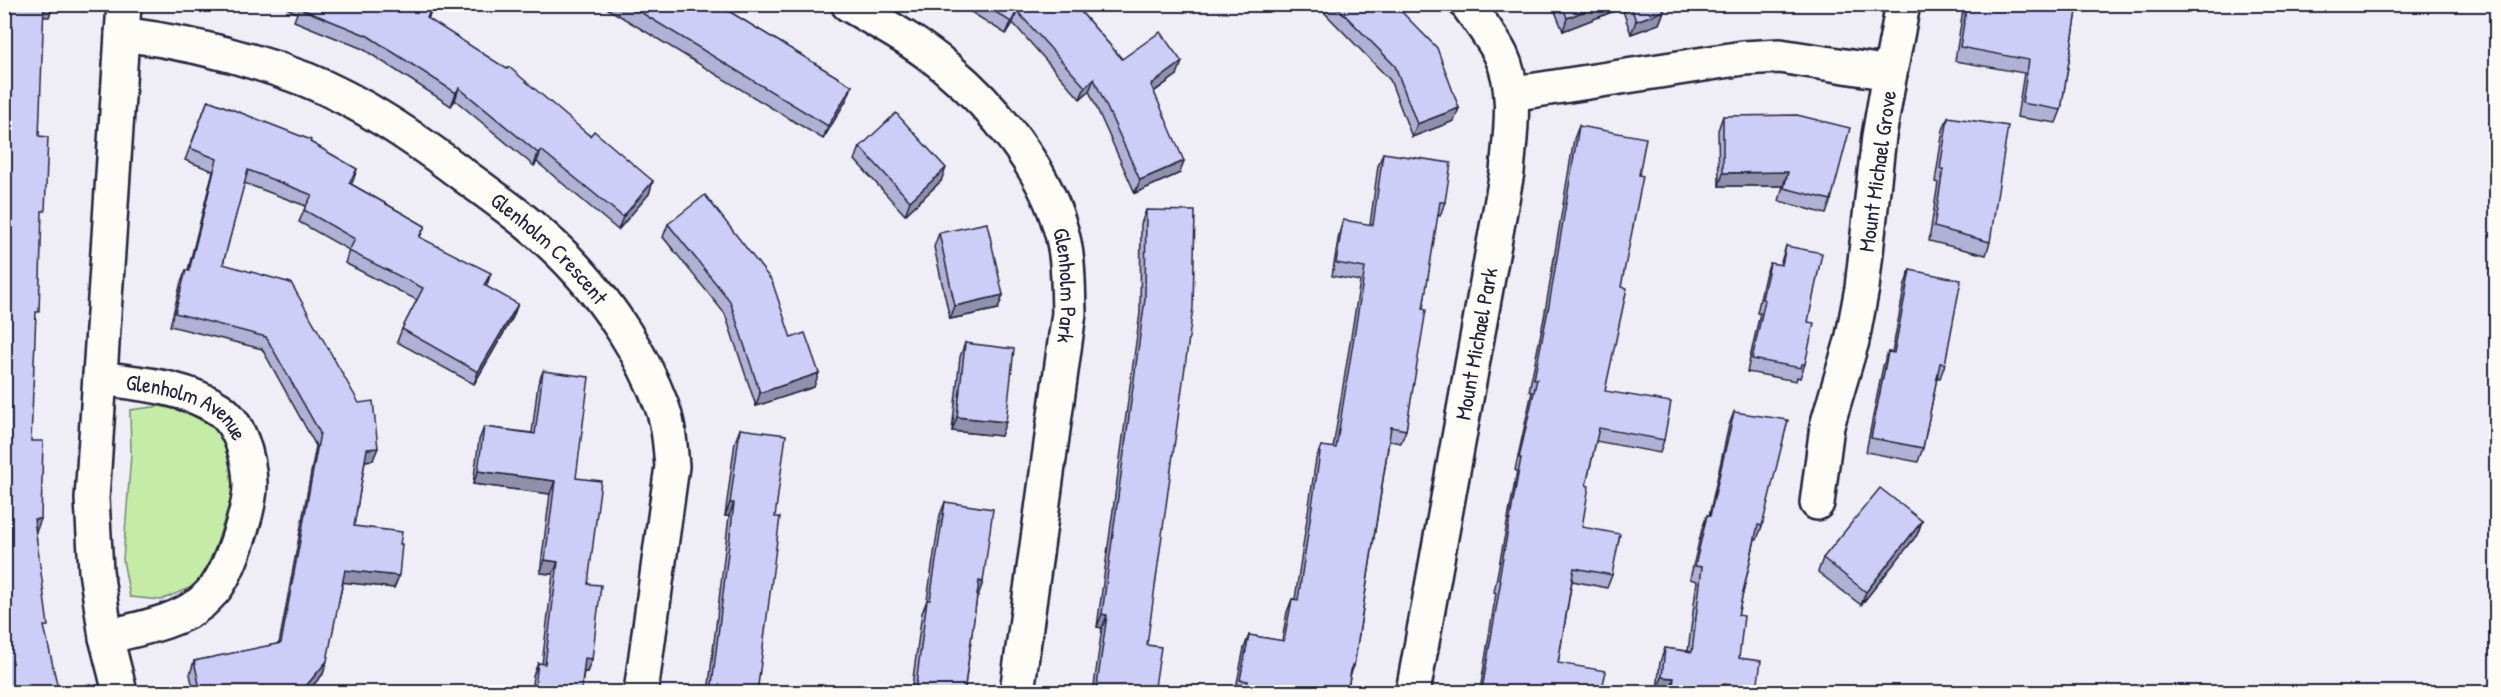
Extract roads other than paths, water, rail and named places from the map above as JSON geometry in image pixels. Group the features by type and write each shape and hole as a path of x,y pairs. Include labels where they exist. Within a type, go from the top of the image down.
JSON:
{"street":[{"name":"Glenholm Park","path":"848,4 910,41 948,69 987,106 1020,147 1043,186 1060,226 1068,264 1069,313 1017,693"},
{"name":"Mount Michael Park","path":"1413,693 1507,172 1511,126 1511,94 1502,57 1467,4"},
{"path":"1890,73 1903,4"},
{"name":"Glenholm Avenue","path":"120,693 106,637 96,571 92,499 123,19"},
{"name":"Glenholm Crescent","path":"123,19 167,40 218,50 308,81 357,105 418,141 539,233 578,270 638,356 662,405 669,435 672,466 641,693"},
{"name":"Mount Michael Grove","path":"1511,94 1743,58 1780,56 1890,73 1862,288 1852,341 1827,426 1817,503"},
{"name":"Glenholm Avenue","path":"100,378 159,386 196,397 220,410 236,430 246,455 250,484 245,518 232,555 217,587 199,604 175,617 106,637"}]}
